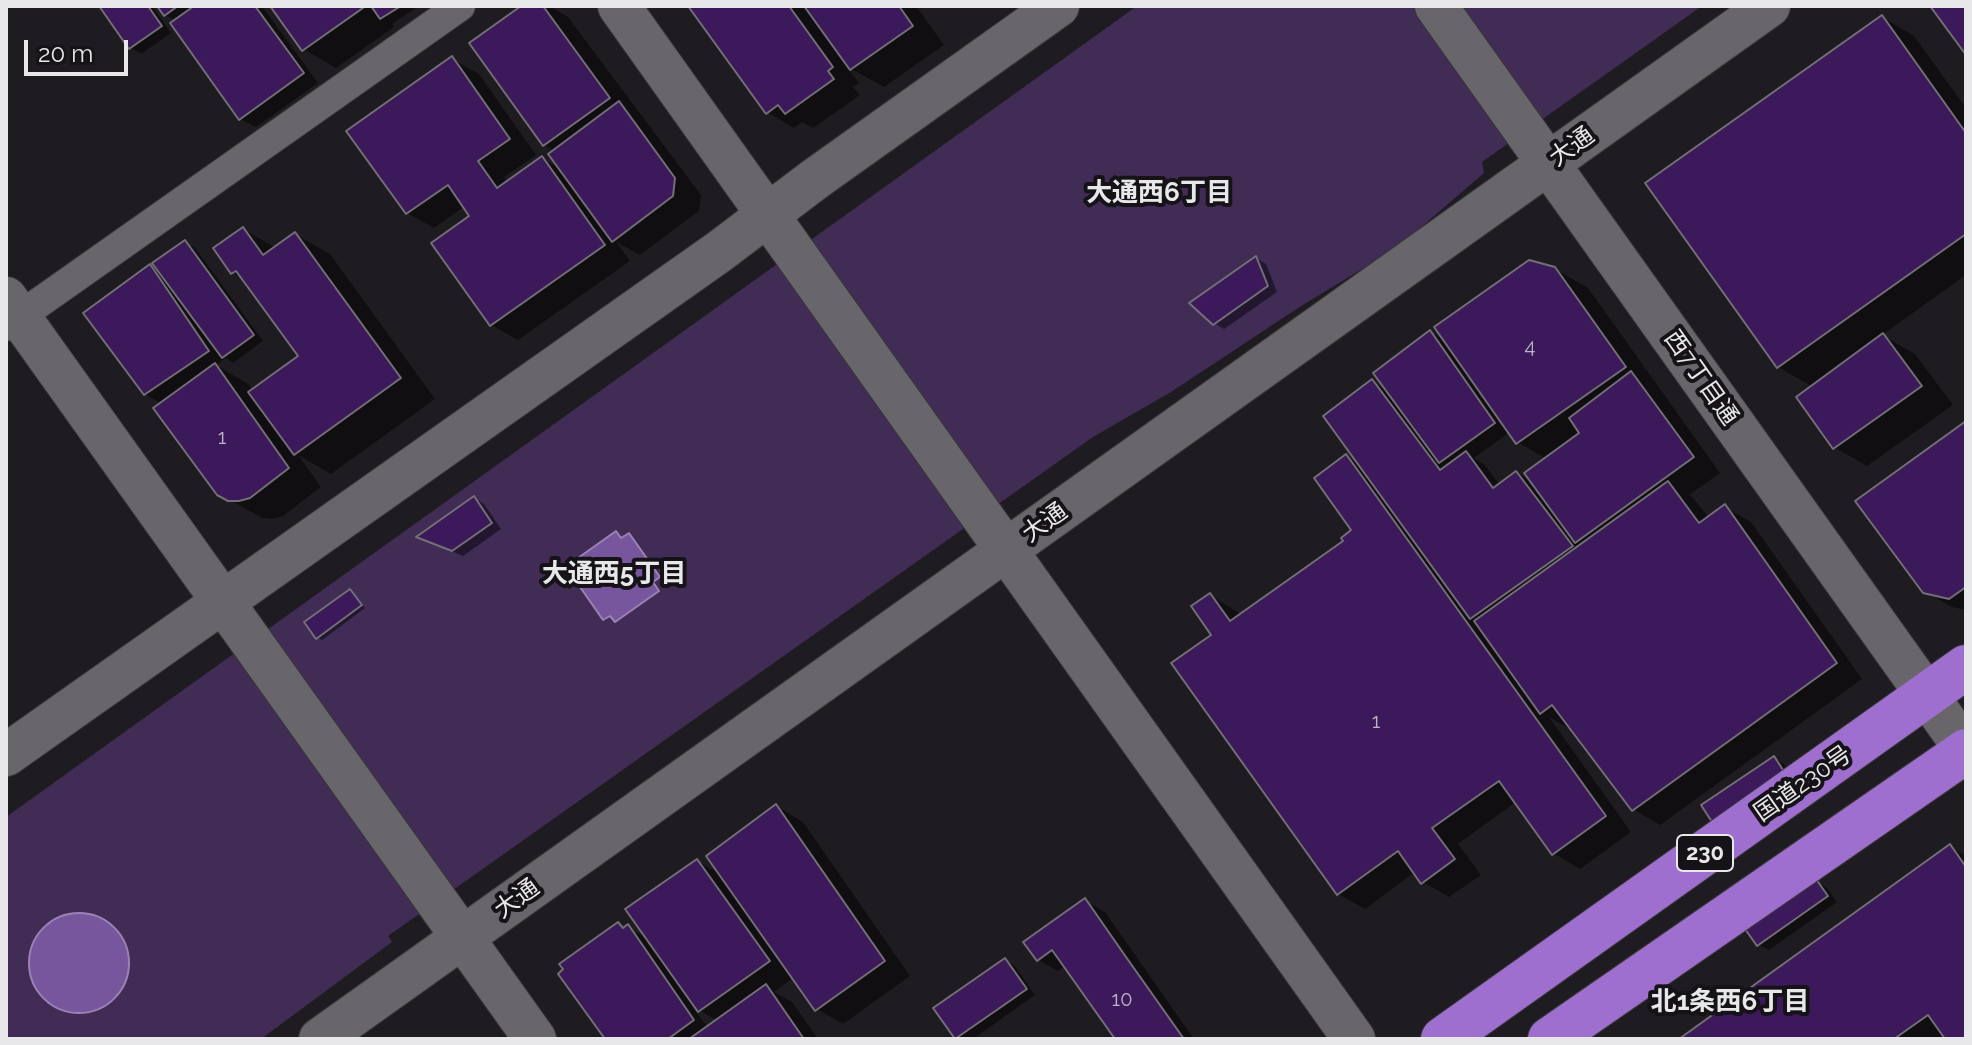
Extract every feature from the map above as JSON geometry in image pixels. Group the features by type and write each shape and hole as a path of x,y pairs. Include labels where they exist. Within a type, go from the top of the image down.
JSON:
{"highway":[{"name":"国道230号","path":"1443,1039 1966,667"},
{"name":"230","path":"1550,1039 1966,751"}],"street":[{"path":"460,6 10,314 223,603 535,1039"},
{"path":"619,6 1354,1039"},
{"path":"6,755 1058,6"},
{"name":"西7丁目通","path":"1436,6 1966,751"},
{"name":"大通","path":"320,1039 1769,6"}],"shaded area":[{"path":"1137,6 1702,6 1482,162 1484,173 1398,247 1298,308 1171,392 1093,437 388,936 392,942 261,1039 6,1039 6,817"},
{"path":"616,531 621,538 629,533 660,577 653,582 659,591 615,622 610,616 603,620 571,574 576,570 571,563"},
{"path":"79,913 98,917 115,927 125,944 129,963 125,982 115,999 98,1009 79,1013 60,1009 43,999 33,982 29,963 33,944 43,927 60,917"}],"building":[{"path":"99,6 148,6 162,26 129,49"},
{"path":"157,6 178,6 164,16"},
{"path":"194,6 255,6 304,73 239,120 170,23"},
{"path":"270,6 362,6 363,8 302,51"},
{"path":"371,6 401,6 380,19"},
{"path":"521,6 543,6 610,98 543,146 469,43"},
{"path":"688,6 789,6 833,67 828,71 834,79 785,114 778,105 766,114"},
{"path":"804,6 899,6 913,26 850,70"},
{"path":"1930,6 1966,6 1966,55"},
{"path":"1882,15 1966,133 1966,234 1777,368 1645,183"},
{"path":"452,56 510,139 478,161 497,188 542,156 605,245 490,326 431,243 469,216 448,185 406,214 346,131"},
{"path":"619,101 675,178 673,196 612,242 548,154"},
{"path":"243,227 263,255 295,232 401,378 294,455 248,392 298,356 236,271 231,274 213,248"},
{"path":"185,240 254,335 222,358 152,263"},
{"path":"1256,256 1268,286 1213,325 1189,303"},
{"path":"1529,260 1555,267 1626,367 1516,444 1434,327"},
{"path":"150,264 209,351 144,395 83,313"},
{"path":"1430,330 1495,423 1439,463 1373,373"},
{"path":"1883,333 1922,386 1833,449 1796,397"},
{"path":"215,363 289,468 250,498 239,501 228,501 217,495 153,408"},
{"path":"1631,371 1694,457 1575,543 1524,473 1579,433 1569,418"},
{"path":"1372,379 1440,470 1466,451 1493,488 1516,471 1573,546 1470,619 1323,416"},
{"path":"1966,421 1966,587 1949,599 1923,593 1855,501"},
{"path":"1346,454 1606,816 1552,855 1499,781 1432,828 1455,859 1421,884 1398,851 1337,895 1171,663 1211,635 1191,606 1210,593 1230,621 1343,541 1341,538 1351,530 1314,478"},
{"path":"1668,481 1699,523 1725,504 1837,663 1632,811 1552,705 1540,714 1474,621"},
{"path":"474,496 492,523 452,551 416,537"},
{"path":"350,589 362,605 316,639 304,622"},
{"path":"1774,756 1785,773 1712,822 1701,805"},
{"path":"776,804 885,961 815,1011 706,856"},
{"path":"1950,844 1966,867 1966,1039 1945,1039 1928,1015 1894,1039 1679,1039"},
{"path":"697,859 770,961 698,1012 625,909"},
{"path":"1816,879 1828,896 1757,946 1745,929"},
{"path":"1085,898 1184,1039 1115,1039 1052,950 1037,961 1023,942"},
{"path":"618,922 623,928 628,924 694,1020 668,1039 605,1039 558,974 563,969 559,964"},
{"path":"1005,958 1027,989 955,1039 933,1008"},
{"path":"766,984 804,1039 689,1039"}],"district":[{"name":"大通西6丁目","path":"1159,193"},
{"name":"大通西5丁目","path":"614,574"},
{"name":"北1条西6丁目","path":"1730,1002"}]}
